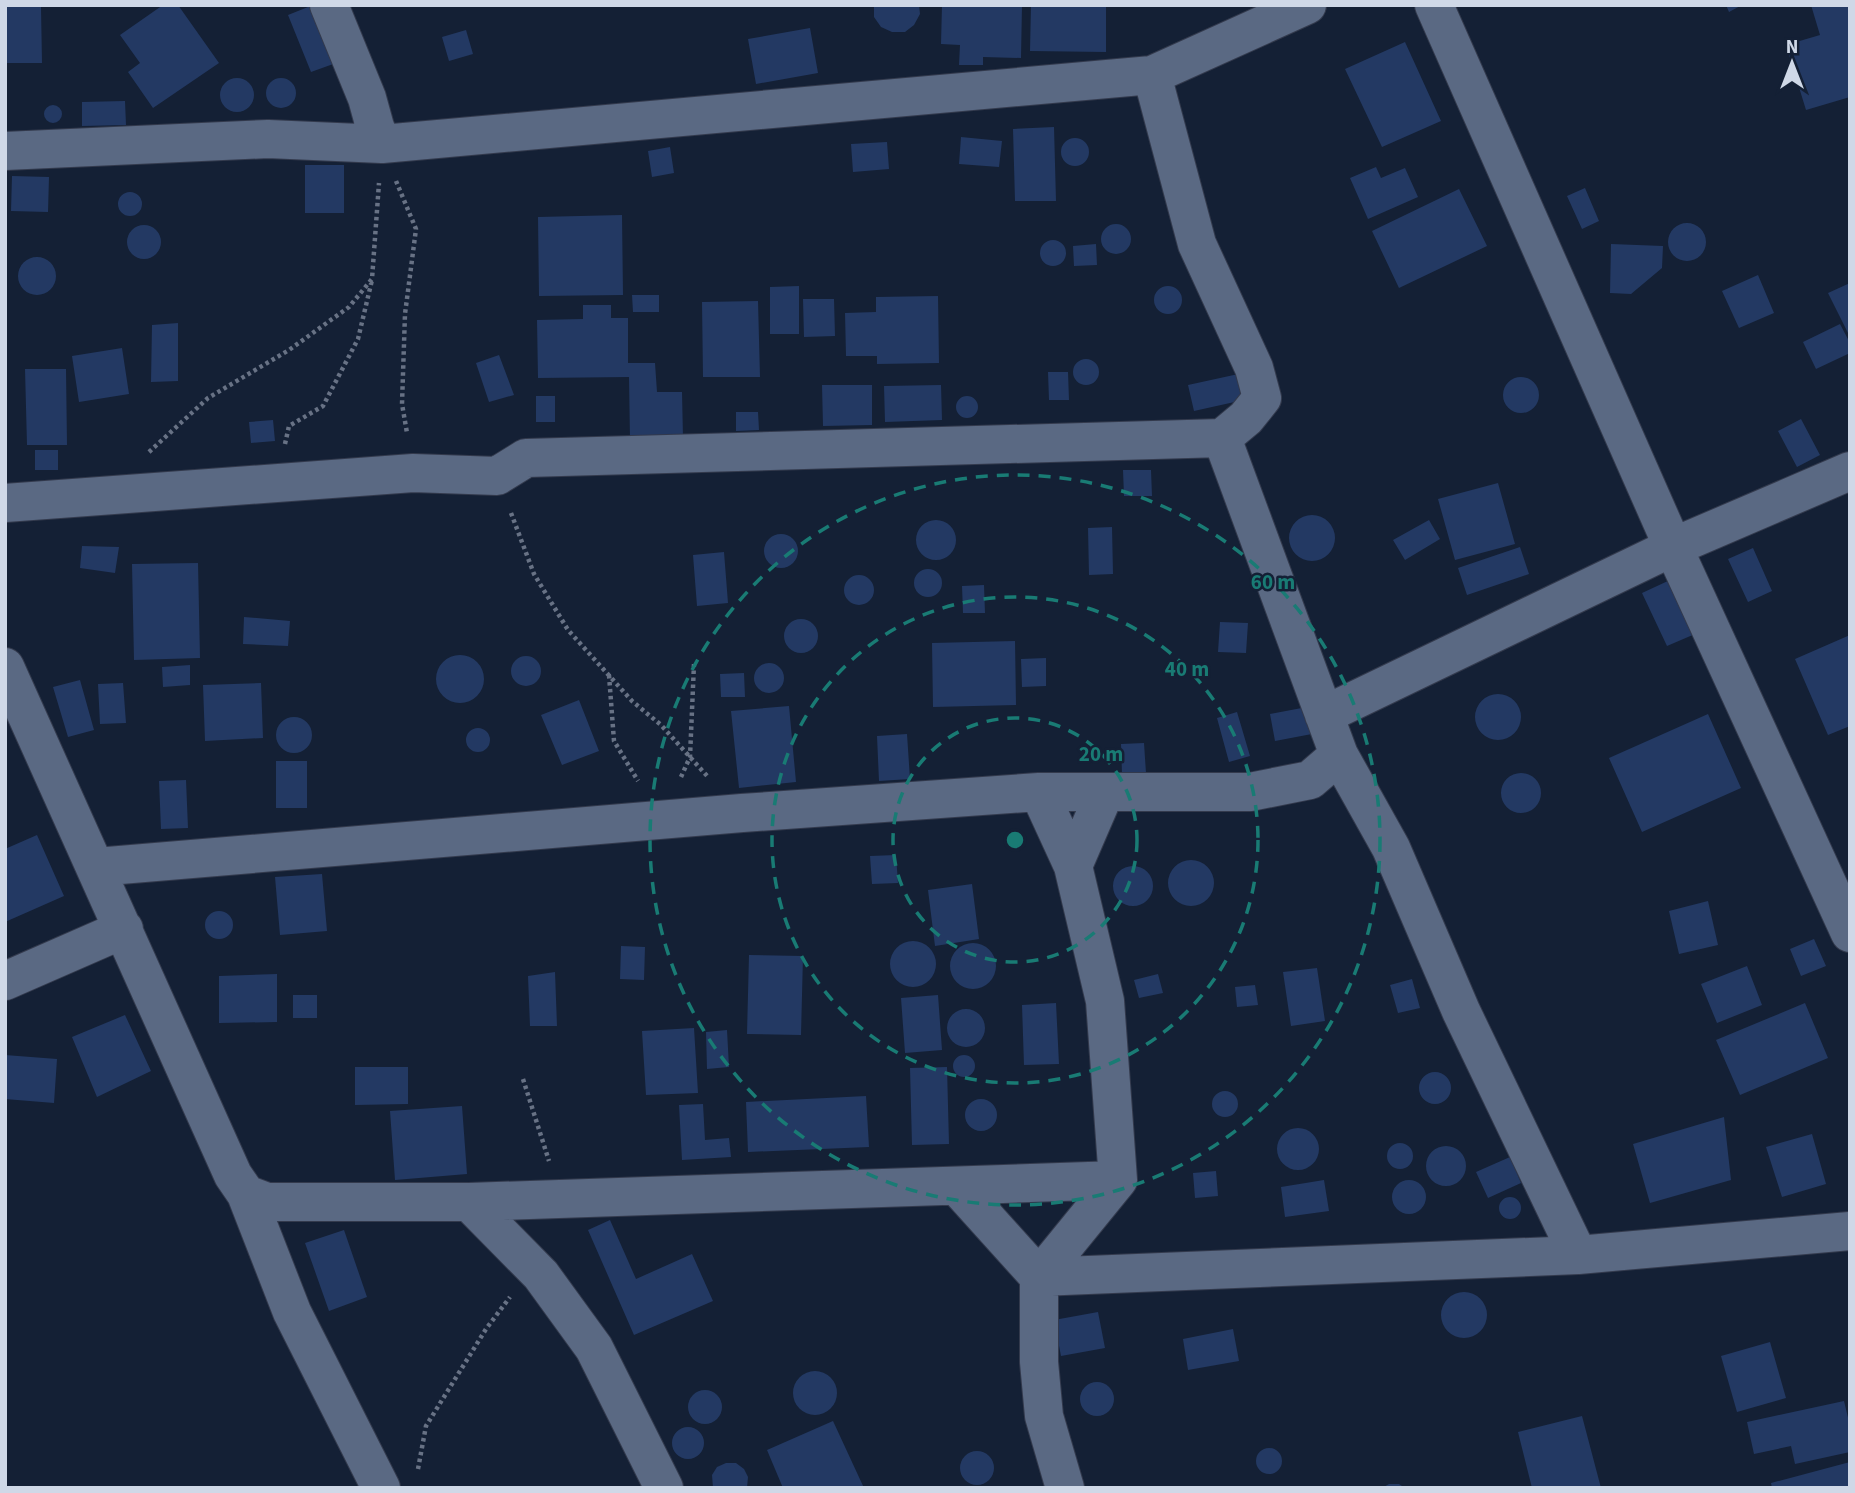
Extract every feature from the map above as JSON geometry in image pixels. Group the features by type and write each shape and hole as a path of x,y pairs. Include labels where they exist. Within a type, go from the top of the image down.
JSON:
{"street":[{"path":"329,5 368,98 382,144"},
{"path":"5,152 268,139 382,144 1152,75 1307,5"},
{"path":"1434,5 1674,547 1850,933"},
{"path":"5,503 413,473 497,476 526,458 1222,438 1246,418 1262,398 1254,368 1197,244 1152,75"},
{"path":"1222,438 1339,755 1391,848 1461,1011 1578,1255"},
{"path":"1324,715 1674,547 1850,471"},
{"path":"5,667 233,1175 246,1194 292,1312 381,1488"},
{"path":"96,867 742,813 1039,792 1250,792 1310,780 1339,755"},
{"path":"1039,792 1073,866 1105,1001 1118,1180 1039,1277 1039,1362 1044,1416 1065,1488"},
{"path":"1073,866 1105,792"},
{"path":"5,981 124,929"},
{"path":"246,1194 267,1202 469,1202 1118,1180"},
{"path":"957,1186 1039,1277"},
{"path":"469,1202 533,1266 594,1348 664,1488"},
{"path":"1039,1277 1578,1255 1850,1231"}],"path":[{"path":"276,483 289,426 323,406 358,339 372,279 382,144"},
{"path":"382,144 416,229 405,314 402,404"},
{"path":"105,496 208,398 289,350 349,307 372,279"},
{"path":"497,476 534,574 568,630 632,701 661,725 742,813"},
{"path":"665,820 690,757 694,664"},
{"path":"609,675 614,741 665,820"},
{"path":"523,1079 561,1199"},
{"path":"417,1475 426,1426 486,1329 533,1266"}],"building":[{"path":"163,5 178,5 219,63 153,108 128,72 140,63 120,35"},
{"path":"313,5 336,63 311,72 288,15"},
{"path":"874,5 919,5 920,14 914,25 905,32 892,32 881,27 874,17"},
{"path":"942,5 1022,5 1021,58 983,57 983,65 959,65 960,45 941,44"},
{"path":"1031,5 1106,5 1106,52 1030,51"},
{"path":"1726,5 1742,5 1729,12"},
{"path":"1811,5 1850,5 1850,97 1806,110 1786,45 1820,35"},
{"path":"5,7 41,7 42,63 5,63"},
{"path":"810,28 818,73 756,84 748,39"},
{"path":"466,30 473,54 449,61 442,37"},
{"path":"1405,42 1441,121 1382,147 1345,69"},
{"path":"237,78 249,83 254,95 249,107 237,112 225,107 220,95 225,83"},
{"path":"281,78 292,82 296,93 292,104 281,108 270,104 266,93 270,82"},
{"path":"125,101 126,125 82,126 82,102"},
{"path":"49,105 57,105 62,114 60,121 49,123 44,118 44,110"},
{"path":"1054,127 1056,201 1015,201 1013,129"},
{"path":"961,137 1002,141 999,167 959,164"},
{"path":"1075,138 1085,142 1089,152 1085,162 1075,166 1065,162 1061,152 1065,142"},
{"path":"887,142 889,169 853,172 851,144"},
{"path":"670,147 674,173 652,177 648,151"},
{"path":"305,165 344,165 344,213 305,213"},
{"path":"1376,167 1381,178 1405,168 1418,197 1368,219 1350,178"},
{"path":"12,176 49,177 48,212 11,211"},
{"path":"1585,188 1599,221 1582,229 1567,196"},
{"path":"1459,189 1487,246 1399,288 1372,231"},
{"path":"130,192 141,199 142,204 135,215 130,216 119,209 118,204 125,193"},
{"path":"622,215 623,295 539,296 538,217"},
{"path":"1687,223 1700,229 1706,242 1700,255 1687,261 1674,255 1668,242 1674,229"},
{"path":"1116,224 1127,228 1131,239 1127,250 1116,254 1105,250 1101,239 1105,228"},
{"path":"144,225 156,230 161,242 156,254 144,259 132,254 127,242 132,230"},
{"path":"1053,240 1062,244 1066,253 1062,262 1053,266 1044,262 1040,253 1044,244"},
{"path":"1096,244 1097,265 1074,266 1073,246"},
{"path":"1611,244 1663,246 1662,268 1631,294 1610,293"},
{"path":"37,257 51,262 56,276 51,290 37,295 23,290 18,276 23,262"},
{"path":"1758,275 1774,313 1739,328 1722,291"},
{"path":"1850,283 1850,337 1828,293"},
{"path":"799,286 799,334 770,334 770,287"},
{"path":"1168,286 1178,290 1182,300 1178,310 1168,314 1158,310 1154,300 1158,290"},
{"path":"632,295 659,295 659,312 633,312"},
{"path":"938,296 939,363 877,364 877,356 846,356 845,313 876,312 876,297"},
{"path":"803,299 834,299 835,336 804,337"},
{"path":"758,301 760,377 703,377 702,302"},
{"path":"583,305 611,305 611,318 628,318 628,363 655,363 657,392 682,392 683,438 630,440 629,377 538,378 537,320 583,319"},
{"path":"178,323 178,381 151,382 152,325"},
{"path":"1840,324 1850,343 1850,353 1816,369 1803,342"},
{"path":"122,348 129,394 79,402 72,356"},
{"path":"499,355 514,395 489,402 476,363"},
{"path":"1086,359 1095,363 1099,372 1095,381 1086,385 1077,381 1073,372 1077,363"},
{"path":"25,369 66,369 67,445 27,445"},
{"path":"1048,372 1068,372 1069,400 1049,400"},
{"path":"1243,373 1248,399 1194,411 1188,385"},
{"path":"1521,377 1533,383 1539,395 1533,407 1521,413 1509,407 1503,395 1509,383"},
{"path":"822,385 872,385 872,425 823,426"},
{"path":"941,385 942,420 885,422 884,386"},
{"path":"536,396 555,396 555,422 536,422"},
{"path":"967,396 977,403 978,407 971,417 967,418 957,411 956,407 963,397"},
{"path":"736,412 758,412 759,430 736,431"},
{"path":"1801,419 1820,455 1797,467 1778,431"},
{"path":"273,420 275,441 251,443 249,422"},
{"path":"35,450 58,450 58,470 35,470"},
{"path":"1123,470 1151,470 1152,496 1124,496"},
{"path":"1498,483 1515,544 1455,560 1438,499"},
{"path":"1312,515 1328,522 1335,538 1328,554 1312,561 1296,554 1289,538 1296,522"},
{"path":"936,520 950,526 956,540 950,554 936,560 922,554 916,540 922,526"},
{"path":"1429,520 1440,539 1405,560 1393,540"},
{"path":"1112,527 1113,574 1089,575 1088,528"},
{"path":"781,534 793,539 798,551 793,563 781,568 769,563 764,551 769,539"},
{"path":"82,546 119,547 115,573 80,568"},
{"path":"1520,547 1529,574 1467,595 1458,568"},
{"path":"1753,548 1772,591 1748,602 1728,559"},
{"path":"724,552 728,603 697,606 693,555"},
{"path":"198,563 200,658 134,660 132,564"},
{"path":"928,569 938,573 942,583 938,593 928,597 918,593 914,583 918,573"},
{"path":"859,575 870,579 874,590 870,601 859,605 848,601 844,590 848,579"},
{"path":"1670,580 1695,634 1667,646 1642,593"},
{"path":"984,585 985,613 963,613 962,586"},
{"path":"244,617 290,621 288,646 243,644"},
{"path":"801,619 813,624 818,636 813,648 801,653 789,648 784,636 789,624"},
{"path":"1220,622 1248,623 1246,653 1218,652"},
{"path":"1850,635 1850,726 1828,735 1795,659"},
{"path":"1015,641 1016,705 933,707 932,643"},
{"path":"460,655 477,662 484,679 477,696 460,703 443,696 436,679 443,662"},
{"path":"526,656 537,660 541,671 537,682 526,686 515,682 511,671 515,660"},
{"path":"1046,658 1046,686 1022,687 1021,659"},
{"path":"769,663 780,667 784,678 780,689 769,693 758,689 754,678 758,667"},
{"path":"190,665 190,685 163,687 162,667"},
{"path":"744,673 745,697 721,697 720,674"},
{"path":"80,680 94,730 68,737 53,687"},
{"path":"123,683 126,723 100,724 98,684"},
{"path":"261,683 263,738 205,741 203,685"},
{"path":"1498,694 1514,701 1521,717 1514,733 1498,740 1482,733 1475,717 1482,701"},
{"path":"579,700 599,751 562,765 541,715"},
{"path":"789,706 796,782 739,788 731,711"},
{"path":"1307,707 1312,734 1275,741 1270,714"},
{"path":"1237,712 1250,756 1229,762 1217,718"},
{"path":"1708,714 1741,788 1642,832 1609,758"},
{"path":"294,717 307,722 312,735 307,748 294,753 281,748 276,735 281,722"},
{"path":"473,728 483,728 490,735 490,745 483,752 473,752 466,745 466,735"},
{"path":"907,734 910,779 879,781 877,736"},
{"path":"1144,743 1146,773 1122,774 1121,744"},
{"path":"276,761 307,761 307,808 276,808"},
{"path":"1521,773 1529,774 1535,779 1540,785 1540,801 1535,807 1529,812 1521,813 1513,812 1507,807 1502,801 1501,793 1502,785 1507,779 1513,774"},
{"path":"186,780 188,828 161,829 159,781"},
{"path":"37,835 64,896 5,922 5,849"},
{"path":"896,855 898,883 872,884 870,856"},
{"path":"1191,860 1207,867 1214,883 1207,899 1191,906 1175,899 1168,883 1175,867"},
{"path":"1133,866 1147,872 1153,886 1147,900 1133,906 1119,900 1113,886 1119,872"},
{"path":"322,874 327,931 280,935 275,877"},
{"path":"972,884 979,939 935,946 928,890"},
{"path":"1708,901 1718,945 1679,954 1669,911"},
{"path":"219,911 229,915 233,925 229,935 219,939 209,935 205,925 209,915"},
{"path":"1814,939 1826,966 1801,976 1790,949"},
{"path":"913,941 929,948 936,964 929,980 913,987 897,980 890,964 897,948"},
{"path":"973,943 989,950 996,966 989,982 973,989 957,982 950,966 957,950"},
{"path":"621,946 645,947 644,980 620,979"},
{"path":"749,955 803,956 801,1035 747,1034"},
{"path":"1747,966 1762,1005 1717,1023 1701,984"},
{"path":"1317,968 1325,1021 1291,1026 1283,972"},
{"path":"555,972 557,1026 530,1026 528,976"},
{"path":"277,974 277,1022 219,1023 219,976"},
{"path":"1158,974 1163,993 1139,998 1134,980"},
{"path":"1412,979 1420,1008 1398,1013 1390,985"},
{"path":"1255,985 1258,1005 1237,1007 1235,987"},
{"path":"293,995 317,995 317,1018 293,1018"},
{"path":"938,995 942,1050 905,1053 901,998"},
{"path":"1056,1003 1059,1064 1024,1065 1022,1005"},
{"path":"1805,1003 1828,1058 1740,1095 1716,1040"},
{"path":"966,1009 979,1015 985,1028 979,1041 966,1047 953,1041 947,1028 953,1015"},
{"path":"125,1015 151,1071 97,1097 72,1037"},
{"path":"694,1028 698,1093 646,1095 642,1031"},
{"path":"727,1030 729,1067 707,1069 706,1032"},
{"path":"5,1055 57,1059 54,1103 5,1099"},
{"path":"960,1055 968,1055 975,1062 975,1070 968,1077 960,1077 953,1070 953,1062"},
{"path":"355,1067 408,1067 408,1104 355,1105"},
{"path":"947,1067 949,1144 912,1145 910,1068"},
{"path":"1435,1072 1446,1077 1451,1088 1446,1099 1435,1104 1424,1099 1419,1088 1424,1077"},
{"path":"1225,1091 1234,1095 1238,1104 1234,1113 1225,1117 1216,1113 1212,1104 1216,1095"},
{"path":"866,1096 869,1147 748,1152 746,1102"},
{"path":"981,1099 992,1104 997,1115 992,1126 981,1131 970,1126 965,1115 970,1104"},
{"path":"703,1104 705,1140 729,1138 731,1157 682,1160 679,1105"},
{"path":"462,1106 467,1174 395,1180 390,1111"},
{"path":"1724,1117 1731,1180 1650,1203 1633,1144"},
{"path":"1298,1128 1313,1134 1319,1149 1313,1164 1298,1170 1283,1164 1277,1149 1283,1134"},
{"path":"1812,1134 1826,1184 1782,1197 1766,1147"},
{"path":"1400,1143 1409,1147 1413,1156 1409,1165 1400,1169 1391,1165 1387,1156 1391,1147"},
{"path":"1446,1146 1454,1147 1460,1152 1465,1158 1465,1174 1460,1180 1454,1185 1446,1186 1438,1185 1432,1180 1427,1174 1426,1166 1427,1158 1432,1152 1438,1147"},
{"path":"1510,1157 1521,1183 1488,1198 1476,1172"},
{"path":"1216,1171 1218,1196 1195,1198 1193,1173"},
{"path":"1324,1180 1329,1211 1285,1217 1281,1187"},
{"path":"1409,1180 1421,1185 1426,1197 1421,1209 1409,1214 1397,1209 1392,1197 1397,1185"},
{"path":"1506,1197 1514,1197 1521,1204 1521,1212 1514,1219 1506,1219 1499,1212 1499,1204"},
{"path":"610,1220 636,1279 692,1254 713,1301 634,1335 588,1230"},
{"path":"344,1230 367,1297 329,1311 305,1243"},
{"path":"1464,1292 1481,1298 1487,1315 1481,1332 1464,1338 1447,1332 1441,1315 1447,1298"},
{"path":"1098,1312 1105,1348 1061,1356 1054,1320"},
{"path":"1233,1329 1239,1361 1188,1370 1183,1339"},
{"path":"1770,1342 1786,1398 1737,1412 1721,1356"},
{"path":"815,1371 830,1378 837,1393 830,1408 815,1415 800,1408 793,1393 800,1378"},
{"path":"1097,1382 1109,1387 1114,1399 1109,1411 1097,1416 1085,1411 1080,1399 1085,1387"},
{"path":"705,1390 717,1395 722,1407 717,1419 705,1424 693,1419 688,1407 693,1395"},
{"path":"1844,1401 1850,1426 1850,1452 1795,1464 1791,1446 1754,1454 1747,1422"},
{"path":"1582,1416 1601,1488 1532,1488 1518,1432"},
{"path":"833,1421 864,1488 783,1488 767,1450"},
{"path":"688,1427 699,1432 704,1443 699,1454 688,1459 677,1454 672,1443 677,1432"},
{"path":"1269,1448 1278,1452 1282,1461 1278,1470 1269,1474 1260,1470 1256,1461 1260,1452"},
{"path":"977,1451 989,1456 994,1468 989,1480 977,1485 965,1480 960,1468 965,1456"},
{"path":"1850,1462 1850,1488 1772,1488 1771,1483"},
{"path":"736,1463 744,1469 748,1477 747,1488 713,1488 712,1475 717,1467"},
{"path":"1389,1484 1399,1484 1405,1488 1382,1488"}]}
